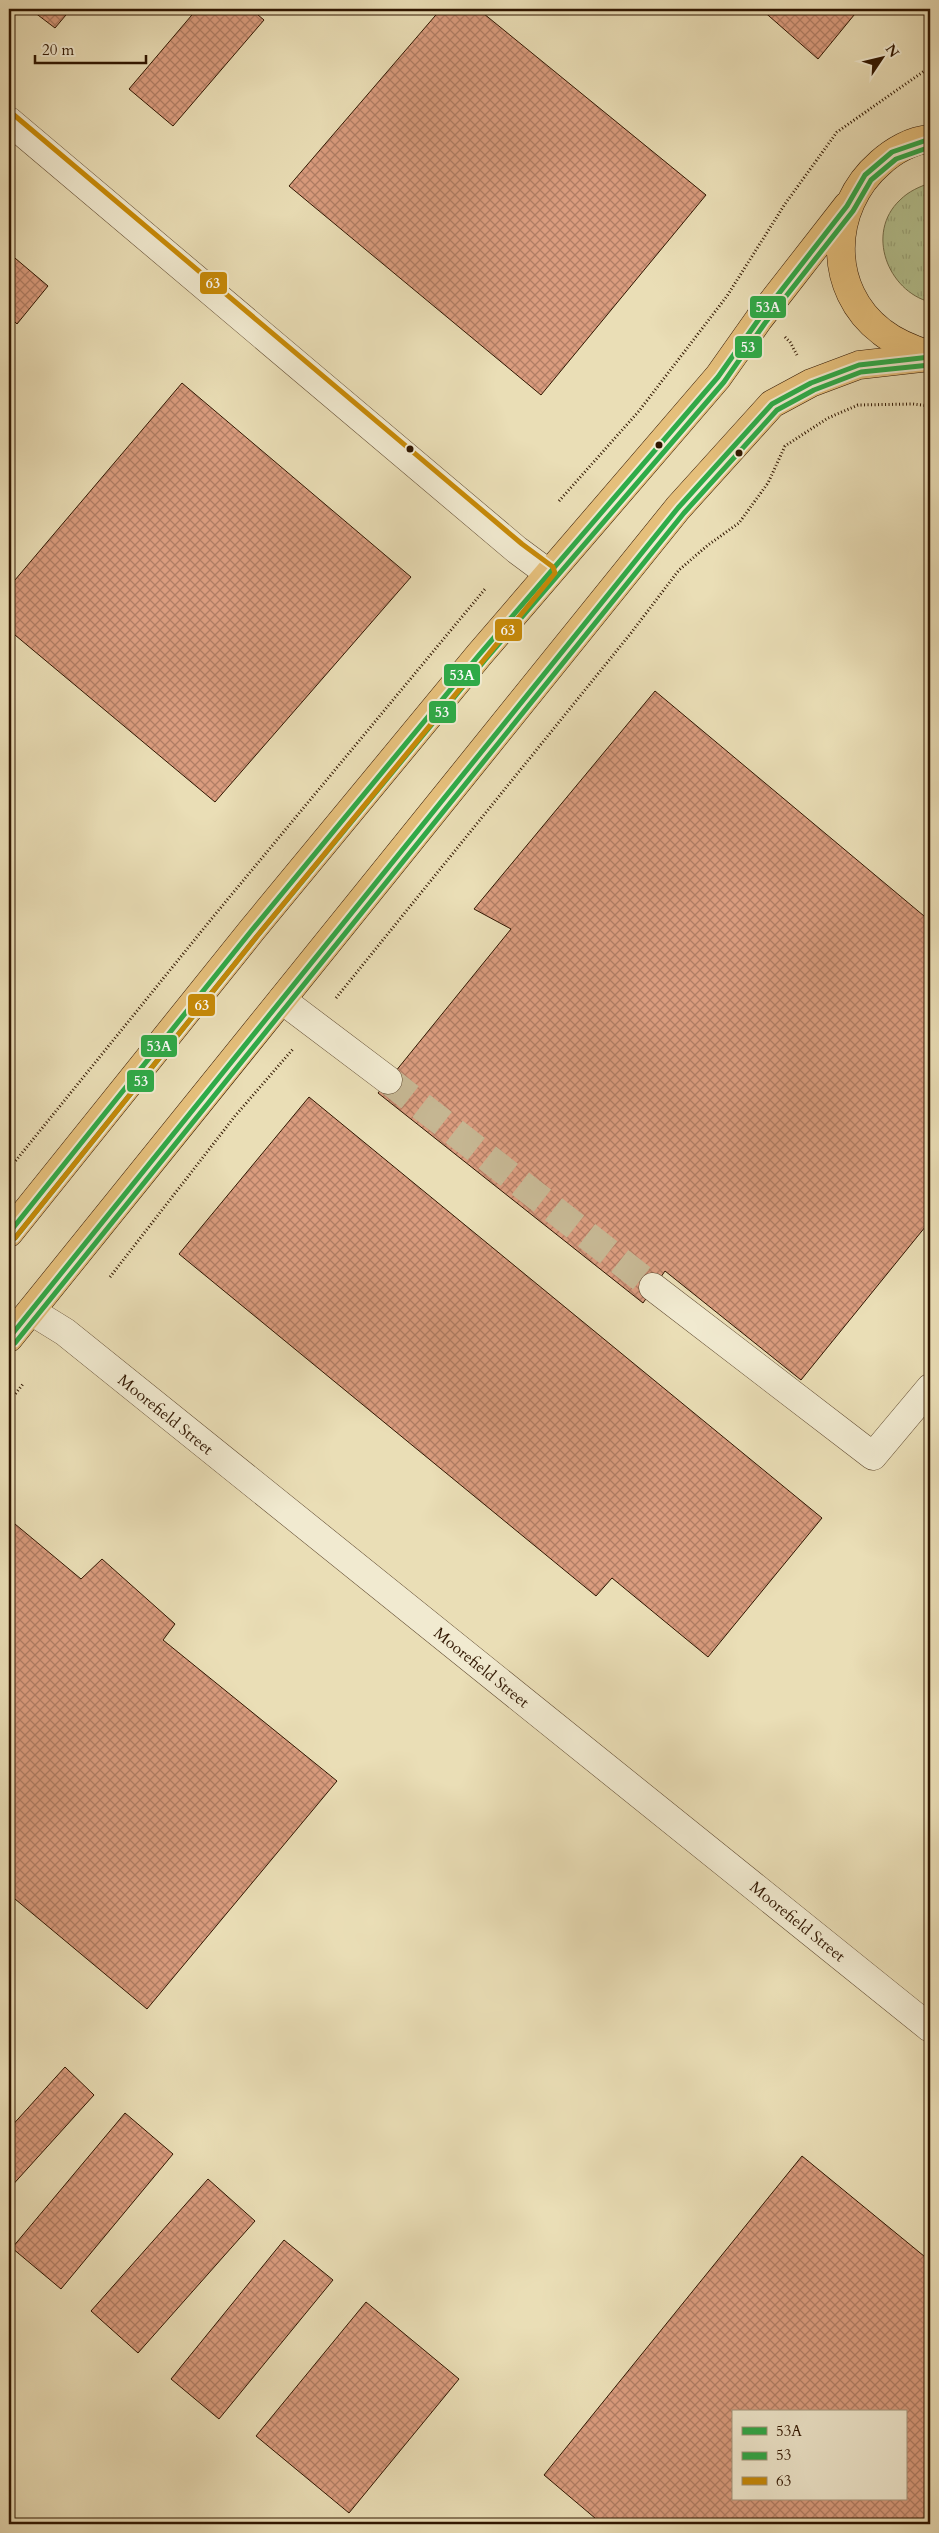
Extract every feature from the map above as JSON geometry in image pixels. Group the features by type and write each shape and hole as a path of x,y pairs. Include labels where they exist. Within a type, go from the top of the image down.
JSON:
{"main road":[{"path":"9,1233 252,930 548,573 718,377 759,320 847,206 865,175 892,152 930,139"},
{"path":"847,206 840,240 844,274 858,306 882,332 930,356"},
{"path":"9,1338 678,508 772,404 811,383 859,365 930,356"}],"street":[{"path":"9,121 517,550 548,573"},
{"path":"282,1000 388,1080"},
{"path":"653,1287 873,1456 930,1388"},
{"name":"Moorefield Street","path":"31,1311 83,1347 930,2028"}],"path":[{"path":"558,501 639,411 727,296 785,204 837,132 930,67"},
{"path":"783,335 790,342 799,359"},
{"path":"110,1276 234,1116 314,1025 631,633 679,570 708,545 739,523 768,482 785,446 828,418 858,405 913,404 930,406"},
{"path":"9,1169 219,909 485,588"},
{"path":"9,1402 23,1384"}],"green space":[{"path":"930,183 930,302 915,296 893,274 886,259 883,244 884,228 890,213 900,200 907,194"}],"building":[{"path":"30,9 71,9 55,28"},
{"path":"197,9 251,9 264,20 173,126 129,89"},
{"path":"441,9 478,9 706,195 541,395 289,186"},
{"path":"761,9 859,9 818,59"},
{"path":"9,253 48,286 17,324 9,316"},
{"path":"182,383 411,577 215,802 9,630 9,587"},
{"path":"655,691 930,921 930,1221 801,1380 665,1271 643,1303 378,1093 511,929 474,909"},
{"path":"309,1097 822,1518 708,1657 612,1578 596,1596 179,1254"},
{"path":"9,1519 81,1579 102,1559 175,1624 163,1640 337,1781 147,2009 9,1894"},
{"path":"65,2067 94,2095 9,2189 9,2129"},
{"path":"125,2113 173,2154 61,2289 12,2248"},
{"path":"802,2156 930,2261 930,2524 602,2524 544,2475"},
{"path":"208,2179 255,2221 138,2353 91,2311"},
{"path":"284,2240 333,2280 219,2419 171,2379"},
{"path":"366,2302 459,2379 349,2513 256,2436"}],"tunnel":[{"path":"388,1080 653,1287"}],"transit line":[{"name":"63","path":"14,115 522,544 553,567 555,573 258,935 15,1238"},
{"name":"53A","path":"9,1233 252,930 479,655 718,377 759,319 847,206 865,175 892,152 930,139"},
{"name":"53","path":"15,1238 258,935 485,660 724,382 765,323 853,211 871,180 896,159 930,147"},
{"name":"53A","path":"9,1338 678,508 772,404 811,383 859,365 930,357"},
{"name":"53","path":"15,1343 684,513 777,410 814,390 861,372 930,365"}]}
